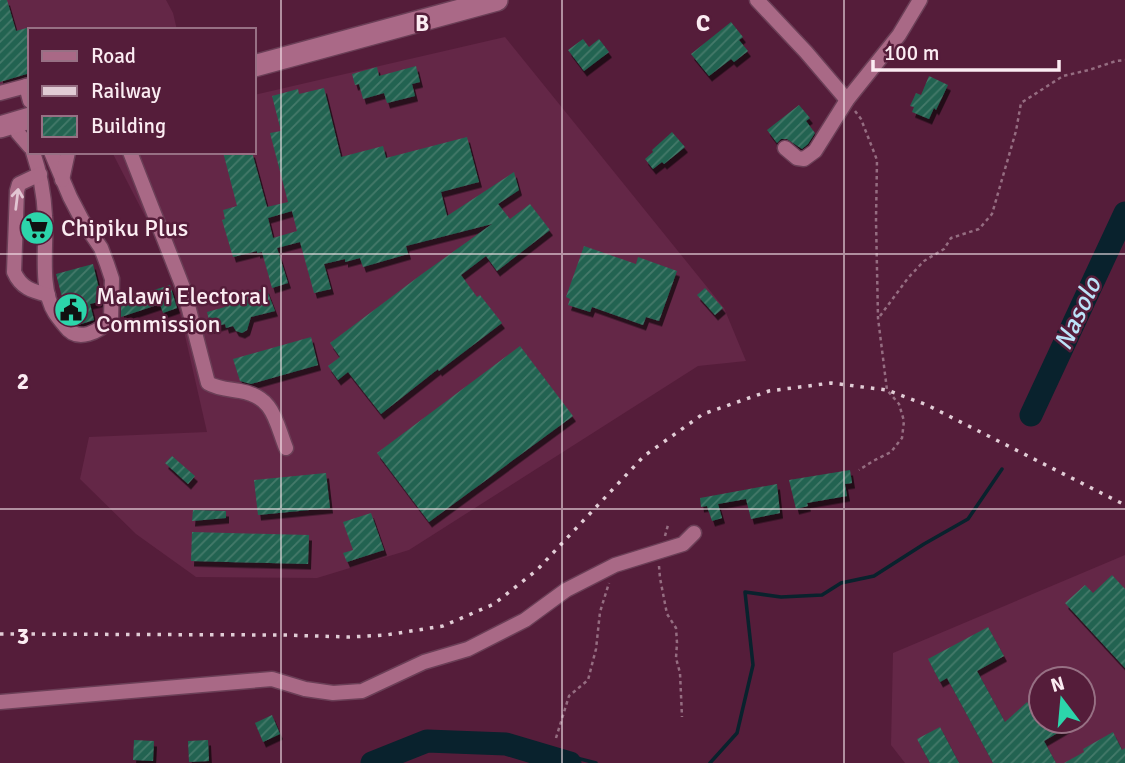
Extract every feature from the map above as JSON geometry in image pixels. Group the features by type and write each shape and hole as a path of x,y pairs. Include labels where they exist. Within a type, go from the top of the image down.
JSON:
{"highway":[{"path":"256,54 459,0"},
{"path":"256,65 497,0"}],"street":[{"path":"757,0 847,100"},
{"path":"785,148 797,158 810,156 847,100 900,35 920,0"},
{"path":"0,93 28,85"},
{"path":"34,154 40,174 45,217 48,295 54,312 70,333 88,334 100,330 111,320 112,279 101,248 82,220 52,154"},
{"path":"62,180 68,154"},
{"path":"131,154 184,290 208,383 215,387 255,394 269,405 286,448"},
{"path":"40,174 19,184 17,191 13,272 27,288 48,295"},
{"path":"0,702 272,679 305,689 333,693 362,691 424,662 468,649 526,620 566,590 615,565 683,544 694,533"}],"path":[{"path":"878,318 924,261 944,249 951,238 979,229 992,214 1016,131 1021,103 1063,76 1125,60"},
{"path":"847,100 861,119 877,160 878,318 887,390 899,404 904,421 902,438 891,452 859,470"},
{"path":"668,525 659,551 660,578 667,614 676,628 682,717"},
{"path":"556,738 569,696 588,680 596,649 600,612 615,565"}],"shaded area":[{"path":"0,0 166,0 177,28 28,28 28,94 0,101"},
{"path":"505,37 724,308 746,361 698,366 409,550 317,578 196,577 136,534 80,479 89,437 207,432 168,261 113,154 256,154 256,95"},
{"path":"1125,555 1125,763 905,763 891,745 893,653"}],"building":[{"path":"0,0 7,0 16,31 30,27 28,74 0,82"},
{"path":"731,22 743,37 739,40 748,51 734,62 731,59 709,76 691,54"},
{"path":"583,39 589,47 599,39 609,52 584,71 568,50"},
{"path":"416,66 420,82 412,84 415,96 387,103 384,93 363,99 359,84 355,85 352,74 377,67 379,76"},
{"path":"929,76 948,85 929,119 912,112 914,107 910,106 916,93 921,95"},
{"path":"324,88 341,157 383,146 386,158 467,137 479,182 441,192 447,216 514,172 519,190 498,204 510,219 530,204 550,230 497,271 486,256 461,275 477,297 480,295 502,323 381,414 348,372 338,380 328,366 340,357 330,343 492,224 406,246 408,254 363,267 360,258 324,264 331,289 314,293 300,242 277,248 288,283 272,288 262,252 233,257 222,220 225,219 223,210 237,206 224,154 253,154 267,207 288,202 270,133 281,131 272,96 298,89 299,94","holes":["292,211 297,231 273,238 268,218"]},
{"path":"799,105 810,118 806,121 815,133 802,149 787,139 781,139 777,143 767,130"},
{"path":"672,132 685,147 664,164 662,162 653,169 645,159"},
{"path":"584,246 636,264 638,257 677,271 659,321 646,317 643,325 592,307 590,312 568,305 570,299 566,297"},
{"path":"93,264 102,301 90,304 94,320 78,325 65,311 59,299 62,297 56,274"},
{"path":"170,285 177,308 163,313 160,304 121,317 121,300"},
{"path":"266,288 275,311 251,317 247,330 242,333 236,331 233,326 226,328 225,324 211,328 207,312 225,307 222,296 238,291 239,296"},
{"path":"705,288 723,308 715,315 697,295"},
{"path":"311,337 318,365 251,384 240,381 233,359"},
{"path":"520,346 573,416 429,522 377,453"},
{"path":"172,456 195,476 188,484 165,463"},
{"path":"850,470 852,483 845,484 847,496 807,503 808,506 796,509 789,480"},
{"path":"326,473 330,508 258,515 254,480"},
{"path":"777,484 780,513 751,519 746,499 718,504 722,518 712,521 707,506 701,507 700,498"},
{"path":"193,510 226,511 226,518 192,521"},
{"path":"371,513 384,550 347,562 343,553 353,550 343,522"},
{"path":"192,532 309,535 308,564 191,561"},
{"path":"1112,575 1125,589 1125,668 1065,603 1085,585 1093,593"},
{"path":"988,627 1004,656 977,671 1005,722 1027,702 1027,735 1054,735 1044,741 1056,763 993,763 947,678 940,682 928,659"},
{"path":"272,715 280,734 263,742 255,723"},
{"path":"940,727 959,763 930,763 917,739"},
{"path":"1113,732 1122,750 1125,748 1125,763 1064,763 1084,752 1083,749"},
{"path":"134,740 154,741 153,761 133,760"},
{"path":"208,740 209,761 189,762 188,741"}],"waterway":[{"name":"Nasolo","path":"1031,415 1125,213"},
{"path":"710,763 737,733 753,665 745,592 781,597 822,595 841,583 874,576 968,519 1002,469"},
{"path":"366,763 371,756 416,741 477,738 596,763"},
{"path":"372,763 427,741 506,744 570,763"}],"railway":[{"path":"0,634 349,637 386,635 443,626 494,604 537,570 644,456 703,414 769,391 831,383 887,390 927,405 1125,505"}],"place":[{"name":"Chipiku Plus","path":"37,228"},
{"name":"Malawi Electoral Commission","path":"71,310"}]}
